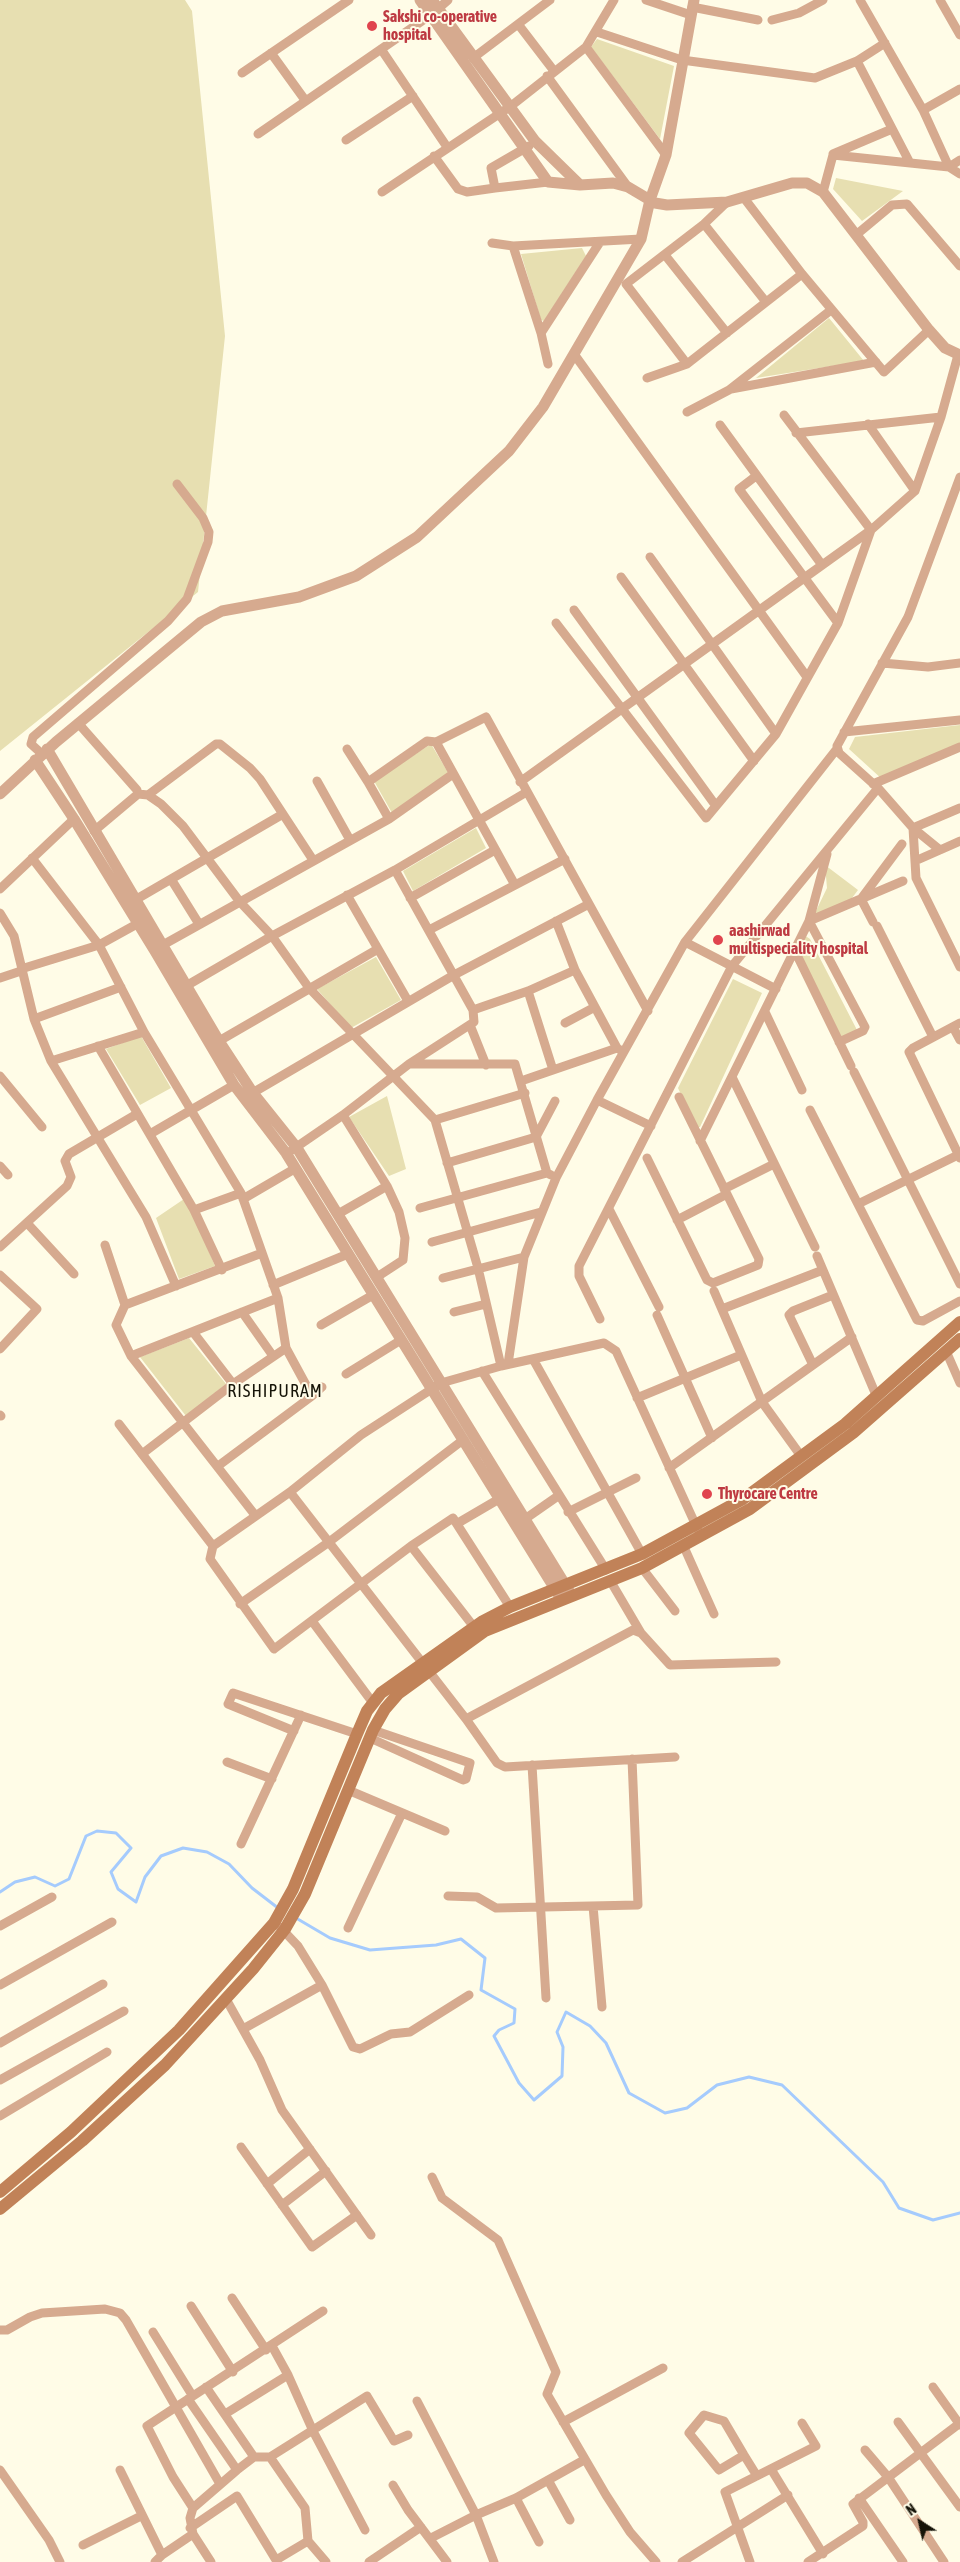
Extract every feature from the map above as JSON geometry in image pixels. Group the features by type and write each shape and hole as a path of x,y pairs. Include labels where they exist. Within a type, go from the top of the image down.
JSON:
{"main road":[{"path":"299,1892 357,1734 373,1703 390,1685 425,1668 485,1631 564,1593 608,1576 642,1568 684,1547 699,1532 845,1424 960,1322"},
{"path":"608,1576 642,1554 699,1532 750,1509 853,1434 960,1339"},
{"path":"0,2209 146,2083 226,1999 282,1922 299,1892 348,1790 372,1734 386,1708 398,1694 425,1668 474,1627 510,1607 564,1593"},
{"path":"0,2192 71,2132 179,2030 282,1922"}],"street":[{"path":"420,0 434,7 474,58 548,182"},
{"path":"258,134 381,48 434,7 448,0"},
{"path":"474,58 550,0"},
{"path":"382,192 506,109 550,73 586,47 614,0"},
{"path":"646,0 758,20"},
{"path":"772,20 799,13 823,0"},
{"path":"860,0 924,110 949,167"},
{"path":"940,0 958,25 960,35"},
{"path":"242,72 347,1"},
{"path":"434,7 506,109 535,141 580,185"},
{"path":"0,794 41,754 201,622 222,611 299,597 356,576 417,538 509,451 543,407 574,354 623,281 641,239 650,200 666,155 692,7"},
{"path":"518,24 628,187"},
{"path":"596,32 682,60 816,78 857,61 885,43"},
{"path":"586,47 666,155"},
{"path":"381,48 447,147"},
{"path":"271,53 305,100"},
{"path":"857,61 910,163"},
{"path":"924,110 960,89"},
{"path":"346,140 413,96"},
{"path":"833,154 892,129"},
{"path":"495,188 491,168 535,141"},
{"path":"833,154 949,167 960,173"},
{"path":"823,192 833,154"},
{"path":"434,156 458,189 467,192 548,182 580,185 613,183 628,187 650,200 667,205 727,202 801,182 823,192 929,330 946,348 959,355 941,416 915,491 871,530 520,782"},
{"path":"949,167 960,160"},
{"path":"744,198 802,274 884,372 929,330"},
{"path":"623,281 665,255 704,224 727,202"},
{"path":"856,235 892,205 907,204 960,266"},
{"path":"704,224 766,302"},
{"path":"492,243 513,246 641,239"},
{"path":"541,333 600,242"},
{"path":"513,246 541,333 548,364"},
{"path":"665,255 727,333"},
{"path":"647,378 687,364 802,274"},
{"path":"623,281 687,364"},
{"path":"687,412 729,390 831,310"},
{"path":"574,354 807,677"},
{"path":"729,390 876,362"},
{"path":"784,416 871,530"},
{"path":"796,433 941,416"},
{"path":"868,424 915,491"},
{"path":"720,425 822,565"},
{"path":"756,476 739,489 838,623"},
{"path":"504,1365 524,1257 556,1178 597,1100 620,1050 648,1011 685,942 836,750 844,732 908,618 959,480"},
{"path":"177,484 203,518 209,532 208,542 187,599 168,622 33,737 30,744 41,754 94,831 219,1041 248,1096 338,1214 377,1277 463,1440 499,1499 564,1593"},
{"path":"556,623 706,818 776,734 838,623 871,530"},
{"path":"650,558 776,734"},
{"path":"622,577 754,761"},
{"path":"574,610 639,697 716,806"},
{"path":"882,663 928,667 960,664"},
{"path":"368,782 427,741 436,742 486,717 525,793 564,858 648,1011"},
{"path":"844,732 960,720"},
{"path":"78,723 143,795 161,804 183,826 240,902 272,936 309,988 435,1120 504,1365"},
{"path":"436,742 515,885"},
{"path":"94,831 216,744 220,744 250,768 313,860"},
{"path":"600,1319 579,1272 732,966 827,851 875,786 960,747"},
{"path":"347,749 389,819"},
{"path":"836,750 875,786 913,828 940,850"},
{"path":"41,754 74,818 137,924 156,950 234,1085 248,1096"},
{"path":"161,946 389,819 453,774"},
{"path":"317,781 350,840"},
{"path":"186,986 272,936 395,870 525,793"},
{"path":"913,828 960,808"},
{"path":"135,900 283,814"},
{"path":"0,889 74,818"},
{"path":"913,828 916,878 960,967"},
{"path":"914,861 960,841"},
{"path":"861,899 902,844"},
{"path":"410,898 495,850"},
{"path":"700,1141 810,921 827,851"},
{"path":"32,858 99,945 144,1032 242,1196 278,1298 286,1348 312,1396"},
{"path":"429,930 564,858"},
{"path":"291,1150 343,1115 393,1078 408,1064 474,1022 473,1010 395,870"},
{"path":"171,879 200,924"},
{"path":"810,921 903,881"},
{"path":"347,895 408,1001"},
{"path":"861,899 933,1037"},
{"path":"248,1096 454,975 589,904"},
{"path":"2,917 14,936 34,1019 51,1061 146,1217 176,1286"},
{"path":"556,921 575,970 620,1050"},
{"path":"810,921 865,1028 863,1031 839,1042"},
{"path":"0,978 99,945 137,924"},
{"path":"685,942 776,989"},
{"path":"219,1041 378,949"},
{"path":"795,951 960,1284"},
{"path":"473,1010 528,991 575,970"},
{"path":"34,1019 121,987"},
{"path":"528,991 553,1070"},
{"path":"565,1023 595,1007"},
{"path":"764,1012 802,1090"},
{"path":"470,1025 486,1065"},
{"path":"858,1204 959,1156 910,1055 913,1048 957,1025 960,1040"},
{"path":"51,1061 144,1032"},
{"path":"98,1046 194,1210 222,1270"},
{"path":"521,1082 553,1070 620,1050"},
{"path":"408,1064 515,1064 547,1173 556,1178"},
{"path":"0,1076 42,1127"},
{"path":"732,1077 816,1252 876,1395"},
{"path":"150,1134 234,1085"},
{"path":"435,1120 525,1093"},
{"path":"647,1158 710,1282 758,1264 760,1259 679,1097"},
{"path":"597,1100 651,1126"},
{"path":"447,1163 536,1137 555,1101"},
{"path":"810,1110 919,1322 960,1301"},
{"path":"0,1247 70,1181 71,1177 65,1161 74,1150 137,1114"},
{"path":"343,1115 387,1186 399,1212 405,1238 403,1260 377,1277"},
{"path":"291,1150 296,1168 373,1295 401,1340 436,1386 525,1519 564,1593"},
{"path":"677,1220 774,1164"},
{"path":"0,1166 8,1176 0,1170"},
{"path":"194,1210 242,1196 296,1168"},
{"path":"420,1208 547,1173"},
{"path":"338,1214 387,1186"},
{"path":"609,1210 658,1311 712,1438"},
{"path":"432,1242 541,1212"},
{"path":"27,1223 74,1274"},
{"path":"105,1245 124,1305 116,1325 131,1356 255,1516"},
{"path":"124,1305 222,1270 262,1253"},
{"path":"273,1285 348,1254"},
{"path":"443,1278 524,1257"},
{"path":"722,1309 823,1270"},
{"path":"0,1349 38,1309 1,1278"},
{"path":"714,1291 762,1402 801,1456"},
{"path":"813,1365 789,1315 793,1311 833,1294"},
{"path":"321,1325 373,1295"},
{"path":"131,1356 278,1298"},
{"path":"454,1312 486,1304"},
{"path":"242,1312 273,1356"},
{"path":"193,1332 233,1384"},
{"path":"669,1468 852,1337"},
{"path":"346,1374 401,1340"},
{"path":"510,1607 455,1519 450,1519 411,1546 274,1649 210,1560 213,1546 290,1492 361,1435 436,1386 504,1365 604,1343 616,1351 699,1532"},
{"path":"142,1454 233,1384 286,1348"},
{"path":"946,1351 960,1383"},
{"path":"638,1398 741,1355"},
{"path":"533,1359 642,1554"},
{"path":"482,1371 641,1633 670,1665 776,1662"},
{"path":"218,1466 322,1387"},
{"path":"120,1424 213,1546"},
{"path":"240,1604 329,1542 463,1440"},
{"path":"568,1512 606,1491 636,1478"},
{"path":"290,1492 466,1719 497,1763 505,1767 675,1757"},
{"path":"525,1519 558,1496"},
{"path":"458,1523 499,1499"},
{"path":"411,1546 474,1627"},
{"path":"684,1547 714,1614"},
{"path":"642,1568 675,1611"},
{"path":"312,1621 373,1703"},
{"path":"466,1719 633,1630 641,1633"},
{"path":"294,1731 228,1704 233,1693 357,1734"},
{"path":"241,1844 301,1715"},
{"path":"372,1734 470,1763 466,1779 463,1780 372,1734"},
{"path":"448,1896 477,1896 496,1908 638,1905 632,1759"},
{"path":"227,1762 272,1779"},
{"path":"532,1765 546,1998"},
{"path":"348,1790 445,1832"},
{"path":"348,1928 402,1813"},
{"path":"0,1926 52,1897"},
{"path":"593,1906 602,2007"},
{"path":"0,1985 112,1922"},
{"path":"282,1922 322,1985 353,2047 357,2050 391,2034 410,2032 469,1995"},
{"path":"0,2044 103,1984"},
{"path":"243,2029 322,1985"},
{"path":"226,1999 260,2060 282,2110 371,2235"},
{"path":"0,2080 124,2011"},
{"path":"0,2116 107,2052"},
{"path":"241,2147 312,2246 357,2215"},
{"path":"267,2184 310,2148"},
{"path":"282,2205 326,2171"},
{"path":"432,2177 442,2198 498,2240 556,2372 547,2394 584,2460 630,2532 656,2562"},
{"path":"232,2298 288,2375 313,2431 365,2530"},
{"path":"191,2306 232,2372"},
{"path":"0,2330 7,2330 30,2316 42,2313 114,2310 126,2320 220,2484"},
{"path":"193,2508 173,2477 146,2426 174,2406 269,2348 323,2311"},
{"path":"153,2332 190,2397 237,2470"},
{"path":"563,2422 663,2368"},
{"path":"225,2414 288,2375"},
{"path":"206,2386 254,2457"},
{"path":"808,2562 823,2554 863,2526 863,2522 852,2505 859,2498 960,2424 933,2387"},
{"path":"211,2562 192,2531 190,2518 193,2508 254,2457 270,2457 367,2396 394,2441 408,2435"},
{"path":"417,2402 476,2515 494,2562"},
{"path":"744,2455 720,2470 689,2433 704,2415 724,2421 757,2476"},
{"path":"898,2422 960,2507"},
{"path":"750,2562 725,2492 816,2446 802,2423"},
{"path":"865,2450 888,2477 944,2562"},
{"path":"270,2457 304,2508 308,2541 326,2562"},
{"path":"430,2538 516,2498 584,2460"},
{"path":"771,2468 823,2554"},
{"path":"0,2470 50,2540 60,2562"},
{"path":"120,2470 159,2558 237,2496 276,2561 308,2541"},
{"path":"548,2480 570,2520"},
{"path":"392,2485 430,2538 442,2560"},
{"path":"682,2562 788,2495"},
{"path":"516,2498 538,2542"},
{"path":"859,2498 903,2562"},
{"path":"83,2545 142,2516"},
{"path":"370,2562 421,2527"}],"shaded area":[{"path":"0,0 185,0 192,11 225,336 198,592 0,751"},
{"path":"597,39 674,66 660,139 591,47"},
{"path":"836,178 903,191 862,221 833,189"},
{"path":"582,248 586,256 544,321 541,320 521,254"},
{"path":"829,318 864,361 756,378"},
{"path":"960,725 960,744 883,780 849,749 855,737"},
{"path":"431,744 449,774 392,813 374,781"},
{"path":"476,828 486,848 413,891 403,871"},
{"path":"825,865 858,890 849,902 814,915 827,888"},
{"path":"804,935 810,939 857,1030 836,1039 793,957"},
{"path":"376,957 401,1000 351,1028 317,989"},
{"path":"733,979 762,993 700,1127 696,1127 678,1088"},
{"path":"141,1036 171,1088 140,1105 106,1049"},
{"path":"387,1096 406,1169 389,1176 349,1117"},
{"path":"184,1199 190,1207 215,1266 179,1279 156,1218"},
{"path":"189,1338 226,1384 186,1416 140,1357"}],"waterway":[{"path":"0,1892 15,1882 35,1877 55,1886 69,1879 86,1836 97,1831 116,1833 131,1848 111,1872 118,1889 136,1902 145,1877 161,1856 183,1848 207,1852 229,1864 252,1888 278,1908"},
{"path":"296,1918 330,1938 370,1950 436,1945 461,1939 485,1958 481,1990 515,2009 514,2023 499,2030 494,2036 519,2083 534,2100 562,2076 563,2047 557,2032 566,2012 590,2026 606,2043 629,2093 665,2113 687,2108 717,2085 749,2077 782,2085 883,2182 899,2208 933,2220 960,2213"}],"place":[{"name":"Sakshi co-operative hospital","path":"372,26"},
{"name":"aashirwad multispeciality hospital","path":"718,940"},
{"name":"Thyrocare Centre","path":"707,1494"}],"district":[{"name":"RISHIPURAM","path":"275,1391"}]}
